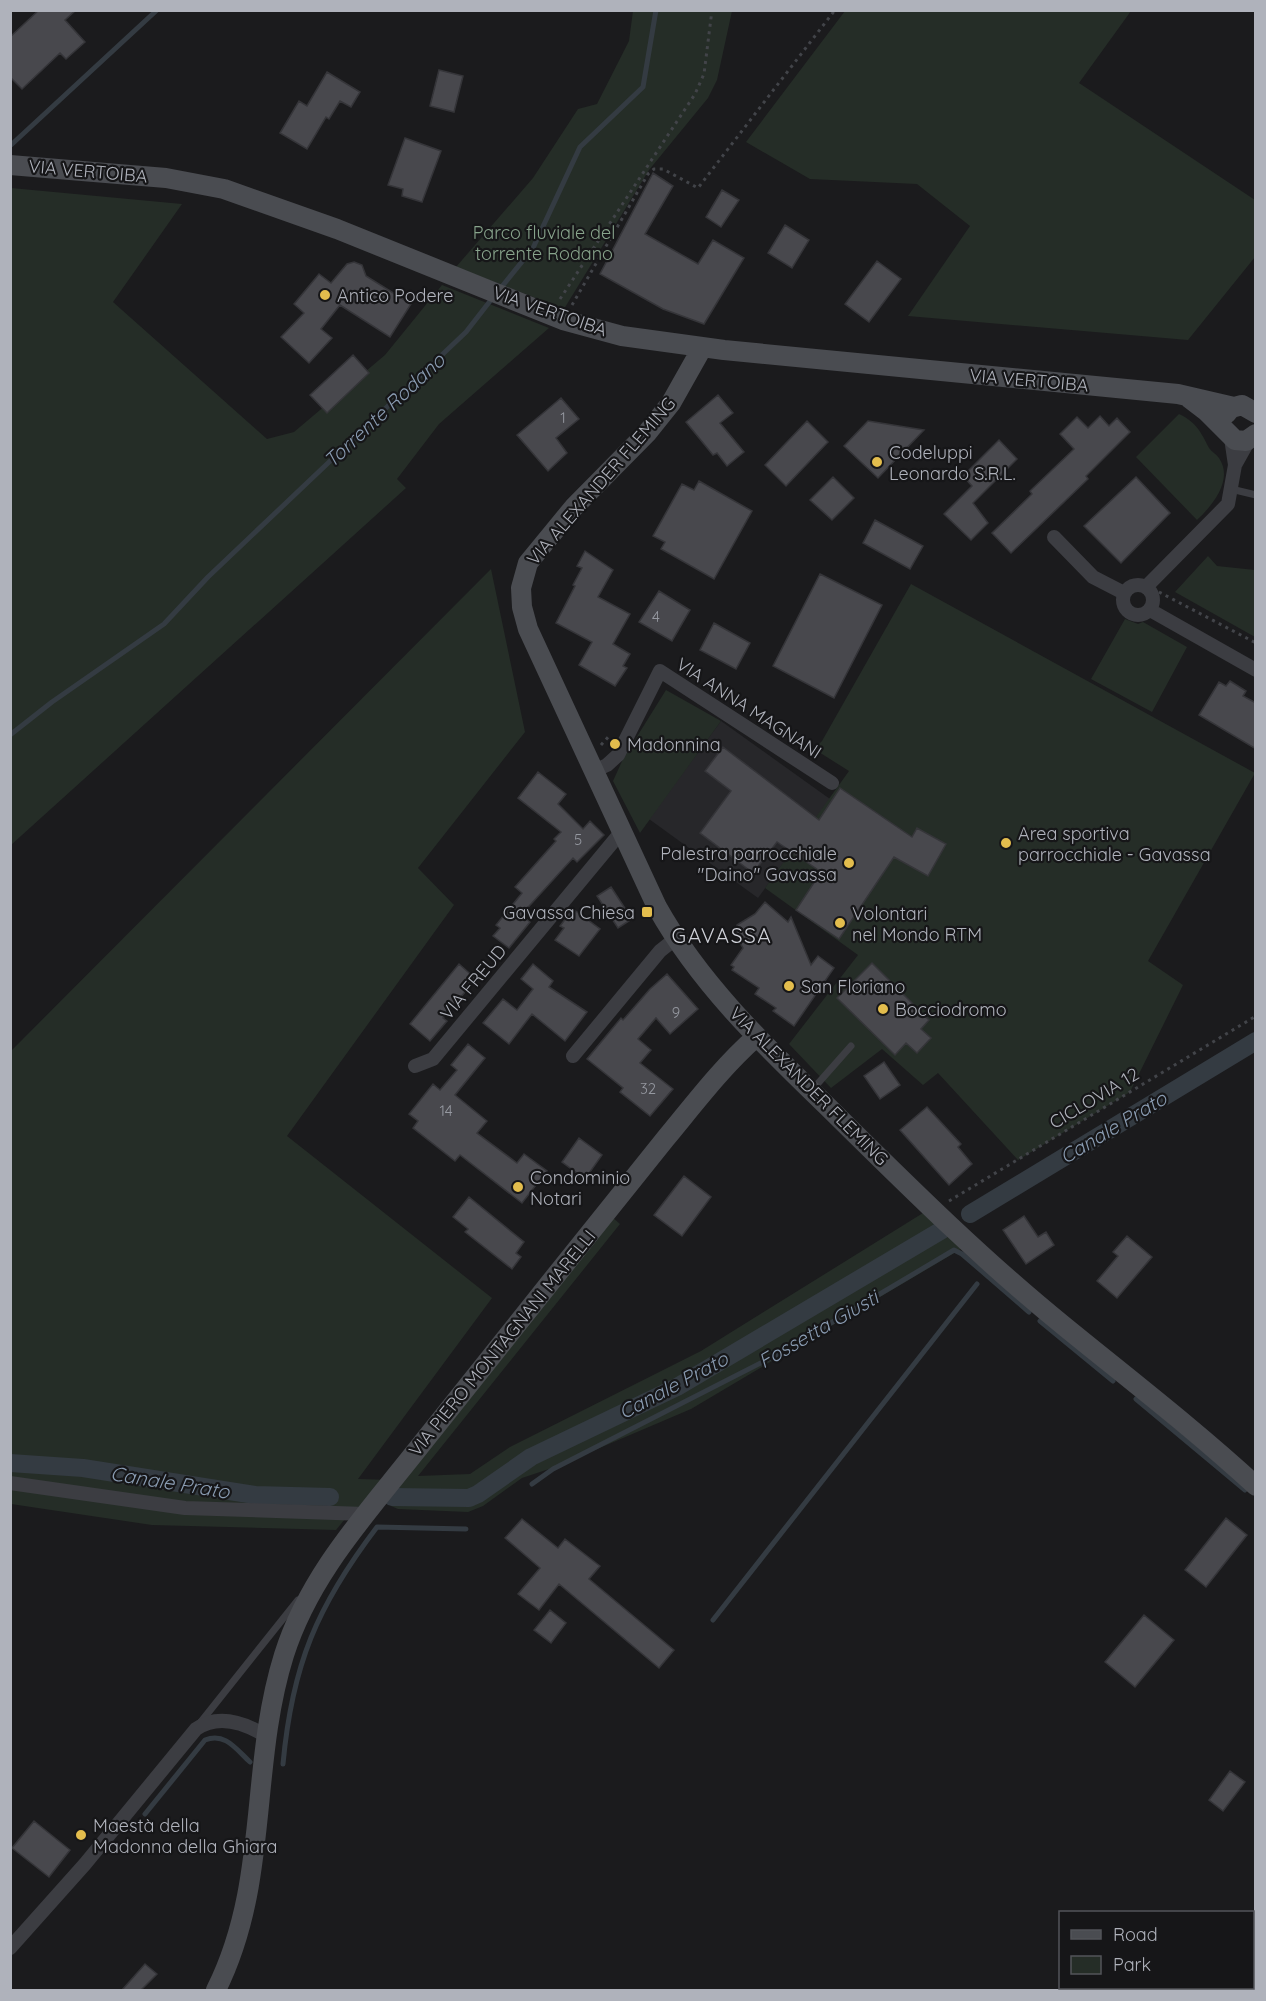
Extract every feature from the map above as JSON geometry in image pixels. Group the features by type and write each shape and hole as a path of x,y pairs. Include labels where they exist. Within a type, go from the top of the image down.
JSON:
{"street":[{"name":"VIA VERTOIBA","path":"10,165 166,178 205,185 299,215 431,267 563,312 622,336 702,348 1178,394 1249,409"},
{"name":"VIA ALEXANDER FLEMING","path":"702,348 671,404 549,536 528,563 522,576 522,607 528,629 622,831 675,939 756,1037 997,1269 1064,1326 1163,1404 1256,1486"},
{"path":"1178,394 1190,398 1245,436"},
{"path":"1245,436 1224,417 1249,409"},
{"path":"1146,587 1153,600 1150,610 1141,615 1131,614 1122,603 1124,593 1131,586 1146,587 1228,504 1235,465 1245,436"},
{"path":"1054,537 1093,577 1124,593"},
{"path":"1150,610 1256,670"},
{"name":"VIA ANNA MAGNANI","path":"594,771 607,765 618,755 660,671 832,783"},
{"name":"VIA FREUD","path":"415,1066 433,1059 622,831"},
{"path":"573,1056 660,951 675,939"},
{"name":"VIA PIERO MONTAGNANI MARELLI","path":"216,1990 229,1962 250,1893 266,1736 284,1655 303,1606 328,1563 365,1514 709,1085 756,1037"},
{"path":"10,1483 185,1508 365,1514"},
{"path":"10,1948 85,1864 196,1729 204,1723 230,1720 251,1727 266,1736"}],"lane":[{"path":"1231,489 1256,495"},
{"path":"811,1090 851,1046"},
{"path":"196,1729 328,1563"}],"path":[{"path":"563,312 695,94 704,74 712,10"},
{"path":"563,312 648,174 654,169 663,168 698,188 835,10"},
{"path":"1146,587 1256,643"},
{"name":"CICLOVIA 12","path":"946,1203 1256,1016"}],"shaded area":[{"path":"721,721 830,799 758,898 649,819"}],"green space":[{"name":"Parco fluviale del torrente Rodano","path":"633,11 732,11 717,80 708,98 649,170 564,309 456,267 533,178 578,109 597,104 629,41"},
{"path":"845,11 1131,11 1079,83 1255,200 1255,257 1188,340 908,316 970,226 917,184 810,179 746,142"},
{"path":"11,188 182,204 113,302 267,439 294,432 385,355 442,285 549,328 439,424 397,479 406,488 11,845"},
{"path":"1179,414 1190,420 1197,428 1223,466 1223,484 1215,500 1197,520 1136,457"},
{"path":"1208,556 1217,566 1255,570 1255,637 1175,592"},
{"path":"491,569 525,732 418,868 454,905 287,1136 492,1298 358,1479 392,1480 365,1514 349,1514 336,1530 152,1525 11,1504 10,1052"},
{"name":"Area sportiva parrocchiale - Gavassa","path":"911,584 1255,773 1148,961 1183,985 1130,1092 1018,1160 938,1073 923,1085 882,1049 831,1088 789,1044 858,955 765,888 849,771 814,749 822,741"},
{"path":"1125,619 1138,624 1143,622 1187,647 1152,712 1091,679"},
{"path":"666,690 721,721 640,833 613,781 623,759"},
{"path":"923,1213 961,1249 691,1409 555,1467 522,1478 483,1506 468,1512 398,1509 391,1506 387,1500 612,1217 620,1224 418,1476 470,1474 510,1447 701,1351"}],"building":[{"path":"39,10 76,10 65,20 85,42 66,59 60,53 22,89 10,77 10,37"},
{"path":"439,70 463,76 454,112 430,106"},
{"path":"327,72 360,92 351,107 340,101 329,119 326,117 307,149 280,133 299,101 307,106"},
{"path":"405,138 441,151 422,202 402,196 403,189 388,185"},
{"path":"653,173 673,186 645,234 698,264 713,240 744,258 704,324 663,309 600,274"},
{"path":"722,190 739,200 721,227 706,217"},
{"path":"785,225 809,240 792,268 768,253"},
{"path":"877,261 901,279 869,322 845,304"},
{"path":"354,262 362,265 366,276 411,304 390,337 340,305 321,329 332,338 309,363 281,337 304,313 294,304 319,274 331,283 347,264"},
{"path":"353,355 369,373 327,413 310,395"},
{"path":"718,395 733,413 720,423 744,452 727,466 717,453 713,455 686,422"},
{"path":"561,398 579,419 556,438 567,453 548,471 517,435"},
{"path":"1100,416 1109,426 1117,418 1130,432 1086,476 1088,479 1011,553 992,533 1032,494 1030,491 1074,449 1060,434 1077,417 1088,428"},
{"path":"807,421 828,442 786,486 765,465"},
{"name":"Codeluppi Leonardo S.R.L.","path":"868,421 924,430 878,478 844,446"},
{"path":"999,440 1017,459 973,503 988,523 971,540 944,514 972,486 963,476"},
{"path":"833,477 854,498 832,520 810,500"},
{"path":"1136,477 1170,513 1121,563 1084,526"},
{"path":"699,481 752,511 714,579 661,549 665,542 653,536 682,484 694,490"},
{"path":"875,520 923,546 910,569 863,543"},
{"path":"585,551 613,570 598,597 630,614 613,644 630,654 623,666 627,668 615,686 579,665 592,642 556,623 575,586 573,585 582,568 577,566"},
{"path":"820,574 882,605 834,698 773,666"},
{"path":"659,591 690,610 672,641 639,622"},
{"path":"714,623 750,643 736,669 700,650"},
{"path":"1230,681 1246,691 1243,696 1256,703 1256,749 1199,715 1219,682 1226,686"},
{"path":"723,747 819,820 840,788 912,837 917,828 946,844 928,876 894,857 839,939 796,910 821,872 777,842 753,873 700,833 731,791 705,771"},
{"path":"538,772 566,794 558,804 583,829 590,821 604,835 577,862 573,858 521,915 530,922 509,948 493,936 500,928 496,925 522,893 515,887 556,841 554,839 561,832 518,798"},
{"path":"611,887 632,919 618,928 597,896"},
{"path":"765,902 788,922 791,917 811,965 818,956 834,968 794,1026 773,1011 776,1008 755,994 759,988 732,970 734,967 731,965 743,948 736,936 737,925 755,914"},
{"path":"573,909 600,929 579,956 555,940 564,928 560,926"},
{"name":"Bocciodromo","path":"872,963 929,1020 921,1029 931,1038 917,1053 906,1043 895,1055 837,998"},
{"path":"459,964 476,979 443,1018 447,1021 430,1041 410,1024"},
{"path":"533,964 553,981 549,987 587,1012 565,1041 532,1014 509,1044 483,1023 503,999 517,1010 533,989 521,979"},
{"path":"667,974 698,1009 670,1034 656,1018 638,1039 651,1050 640,1063 673,1089 650,1116 620,1092 623,1088 587,1059 621,1018 623,1020 650,989"},
{"path":"468,1044 485,1058 455,1095 487,1121 477,1133 517,1163 524,1154 547,1171 522,1203 460,1155 455,1161 413,1128 418,1121 409,1114 433,1084 440,1090 457,1070 451,1065"},
{"path":"884,1062 900,1085 880,1099 864,1076"},
{"path":"927,1107 961,1144 958,1147 972,1164 949,1185 900,1130"},
{"path":"579,1138 602,1155 585,1179 562,1162"},
{"path":"684,1176 711,1197 682,1236 654,1215"},
{"path":"469,1197 524,1242 516,1253 521,1257 512,1269 465,1232 468,1229 453,1217"},
{"path":"1024,1216 1038,1237 1046,1232 1054,1245 1026,1264 1003,1230"},
{"path":"1127,1236 1152,1257 1117,1298 1097,1281 1118,1256 1113,1252"},
{"path":"1226,1518 1247,1535 1206,1587 1185,1570"},
{"path":"522,1519 558,1548 565,1539 600,1566 589,1579 674,1650 659,1668 559,1584 539,1610 518,1594 540,1568 505,1538"},
{"path":"550,1610 566,1623 551,1643 534,1630"},
{"path":"1144,1615 1174,1640 1135,1687 1105,1662"},
{"path":"1230,1771 1245,1782 1223,1811 1209,1800"},
{"path":"34,1821 70,1850 49,1877 12,1848"},
{"path":"145,1964 157,1974 141,1990 122,1990"}],"waterway":[{"path":"11,145 157,10"},
{"name":"Torrente Rodano","path":"500,289 533,248 580,147 643,87 656,10"},
{"name":"Torrente Rodano","path":"10,735 52,702 164,624 208,577 466,332 494,296"},
{"name":"Canale Prato","path":"970,1214 1256,1041"},
{"name":"Canale Prato","path":"392,1497 469,1498 478,1494 531,1457 677,1387 942,1230"},
{"name":"Fossetta Giusti","path":"532,1484 553,1469 782,1352 954,1250 962,1254 1029,1312"},
{"path":"713,1620 977,1284"},
{"name":"Fossetta Giusti","path":"1040,1321 1113,1381"},
{"name":"Fossetta Giusti","path":"1136,1399 1245,1490"},
{"name":"Canale Prato","path":"10,1463 83,1468 255,1495 330,1497"},
{"name":"Fossetta Giusti","path":"283,1764 293,1696 311,1638 338,1583 377,1527 466,1529"},
{"name":"Fossetta Giusti","path":"145,1814 205,1740 212,1738 224,1740 250,1762"}],"place":[{"name":"Antico Podere","path":"325,295"},
{"name":"Codeluppi Leonardo S.R.L.","path":"877,462"},
{"name":"Madonnina","path":"615,744"},
{"name":"Area sportiva parrocchiale - Gavassa","path":"1006,843"},
{"name":"Palestra parrocchiale \"Daino\" Gavassa","path":"849,863"},
{"name":"Gavassa Chiesa","path":"647,912"},
{"name":"Volontari nel Mondo RTM","path":"840,923"},
{"name":"San Floriano","path":"789,986"},
{"name":"Bocciodromo","path":"883,1009"},
{"name":"Condominio Notari","path":"518,1187"},
{"name":"Maestà della Madonna della Ghiara","path":"81,1835"}],"district":[{"name":"GAVASSA","path":"722,935"}]}
